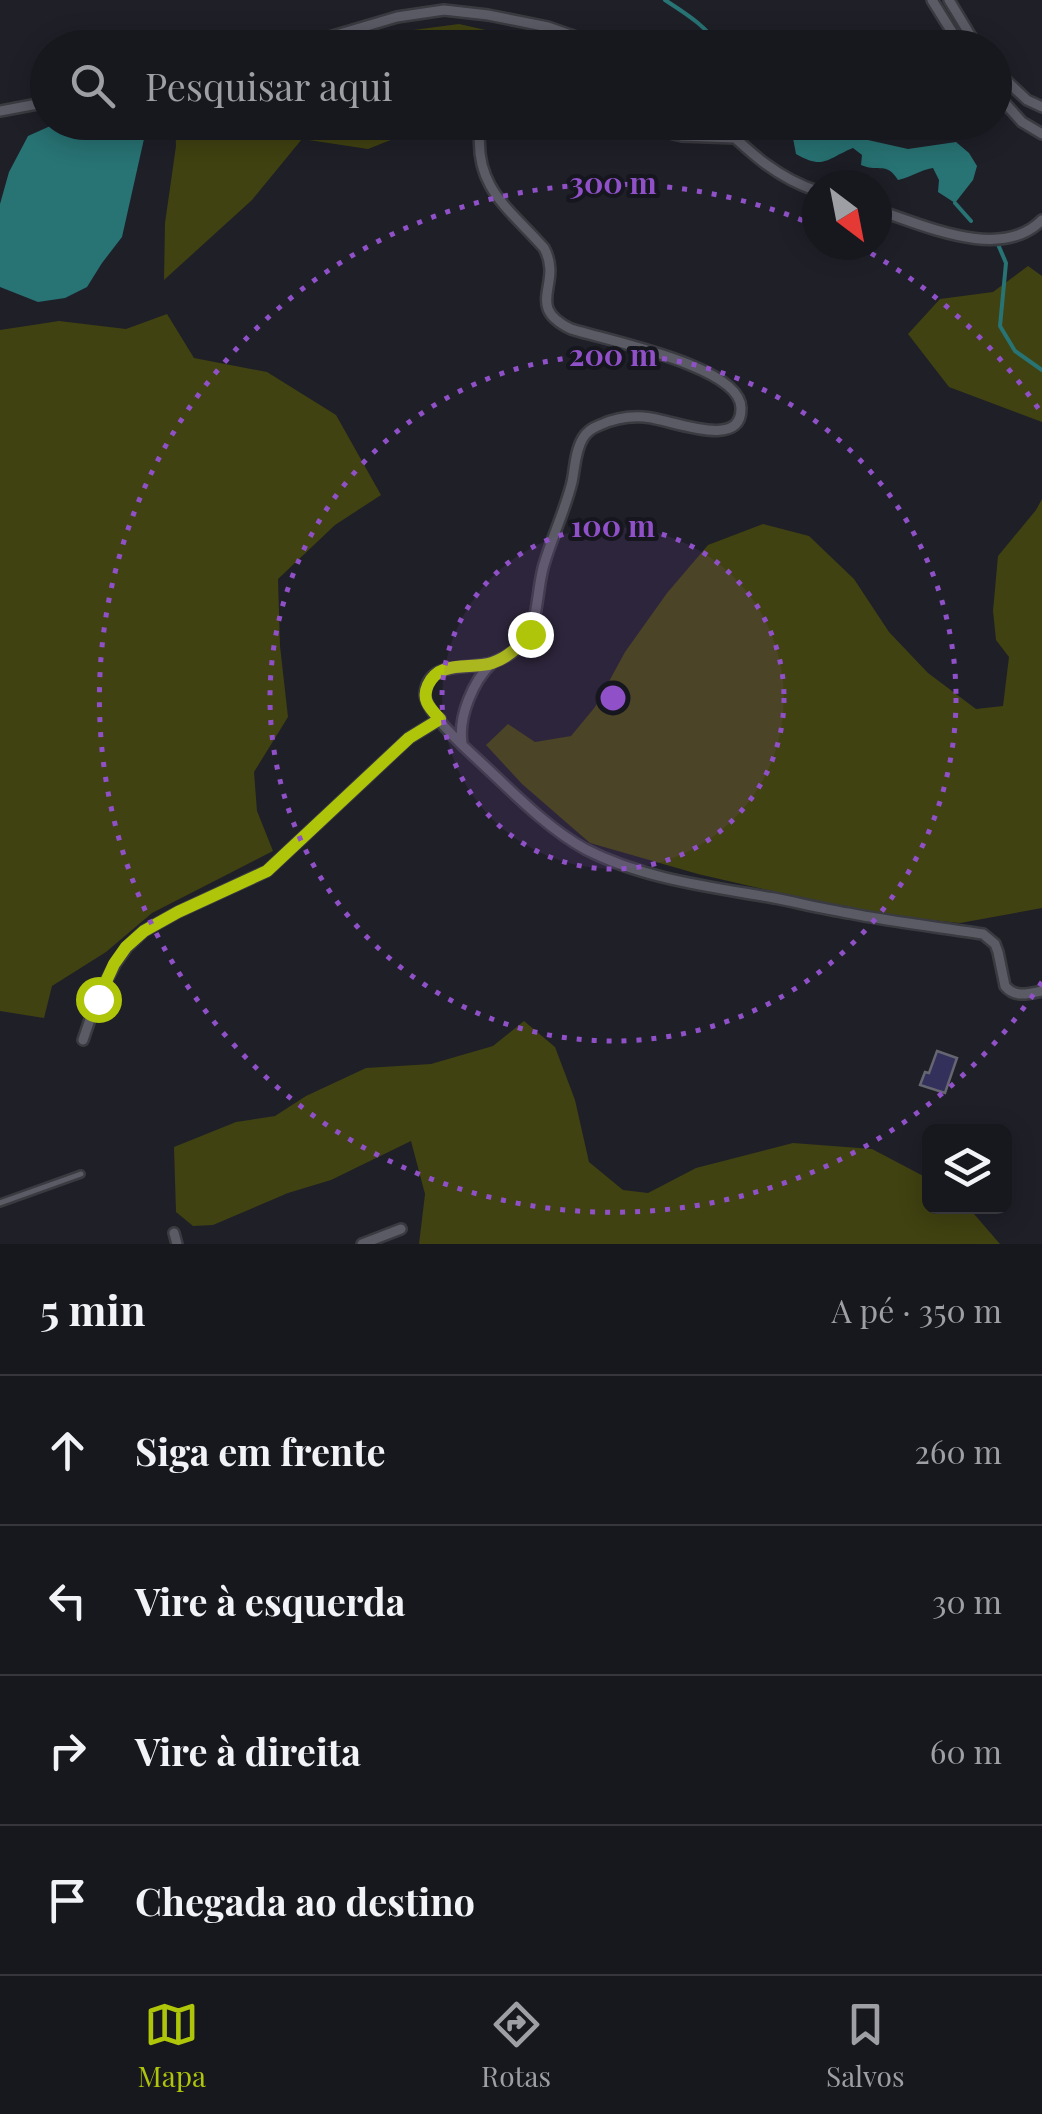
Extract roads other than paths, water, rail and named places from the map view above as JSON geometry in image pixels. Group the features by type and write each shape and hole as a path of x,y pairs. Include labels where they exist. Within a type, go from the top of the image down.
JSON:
{"street":[{"path":"932,0 951,30"},
{"path":"949,0 967,30"},
{"path":"352,30 396,17 444,10 557,30"},
{"path":"1012,86 1042,107"},
{"path":"0,111 30,105"},
{"path":"1012,111 1042,134"},
{"path":"463,746 461,734 479,678 530,634 543,569 571,485 580,442 587,432 611,421 644,416 726,431 740,418 742,405 734,390 699,368 560,324 546,306 552,265 549,257 483,174 479,140"},
{"path":"736,140 765,166 802,186"},
{"path":"892,215 969,239 1008,238 1033,230 1042,220"},
{"path":"492,663 441,670 433,676 424,695 427,705 463,746 552,826 582,847 611,861 686,882 848,914 983,934 995,944 1010,992 1042,991"},
{"path":"83,1040 110,973 126,947 161,920 267,871 409,738 440,719"},
{"path":"362,1244 401,1229"}],"lane":[{"path":"0,1203 81,1174"}],"waterway":[{"path":"665,0 706,30"},
{"path":"955,203 971,221"},
{"path":"997,242 1006,263 1000,326 1015,351 1042,370"}]}
